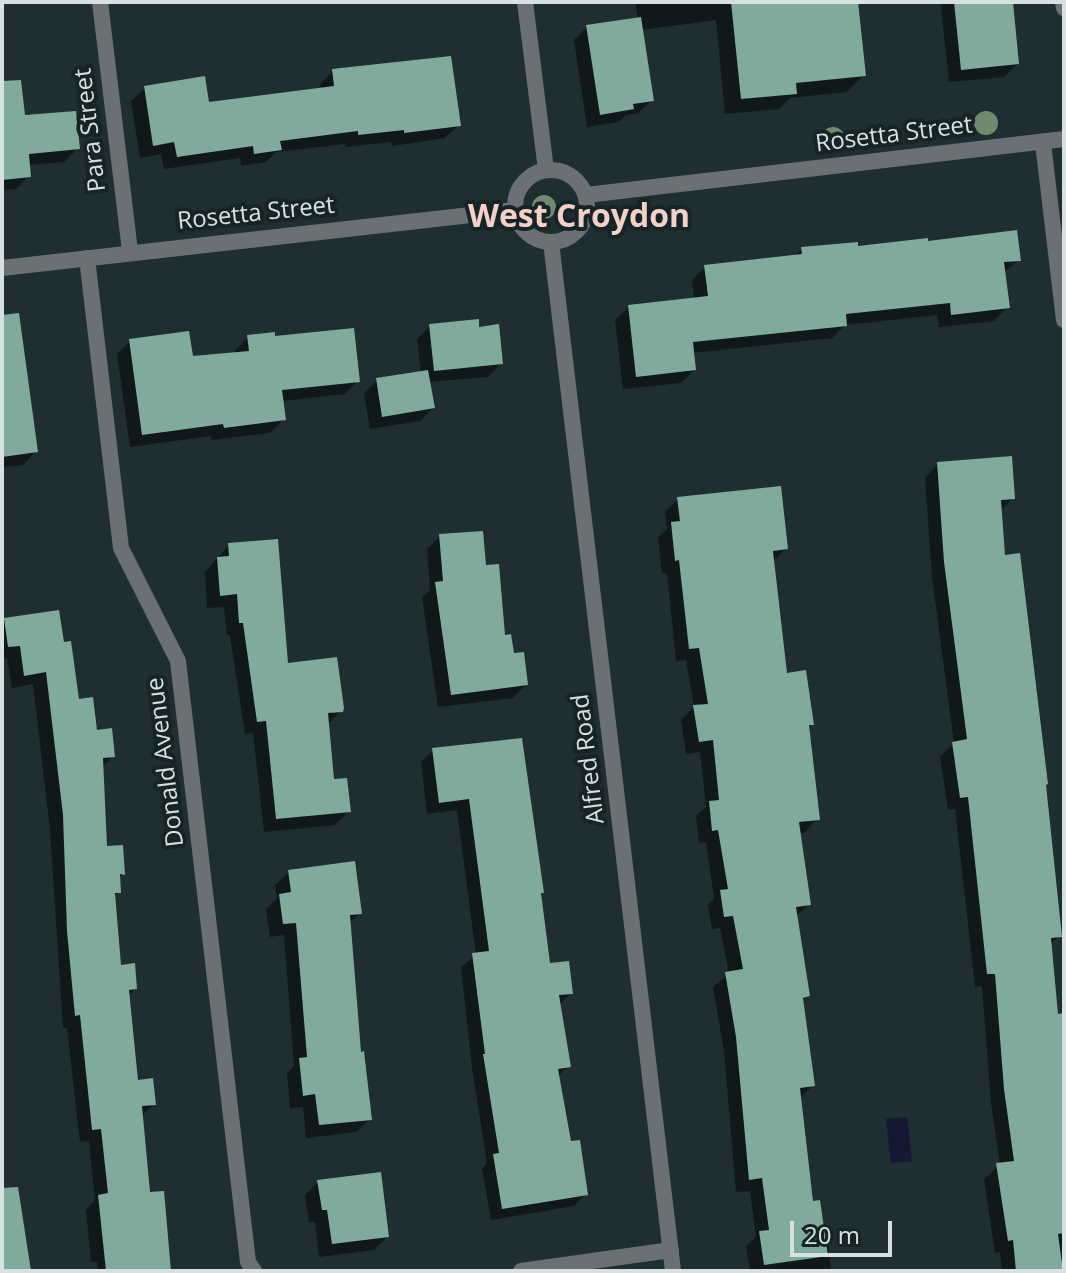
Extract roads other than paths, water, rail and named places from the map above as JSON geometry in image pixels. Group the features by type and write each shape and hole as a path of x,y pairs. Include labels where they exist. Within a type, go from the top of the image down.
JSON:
{"street":[{"name":"Para Street","path":"100,2 130,251"},
{"path":"525,2 546,170"},
{"path":"1063,2 1064,8"},
{"name":"Rosetta Street","path":"586,195 1064,139"},
{"path":"1043,143 1064,320"},
{"path":"546,170 569,175 579,183 586,195 586,214 581,225 573,235 551,242 531,236 522,227 515,210 518,192 524,181 546,170"},
{"name":"Rosetta Street","path":"2,268 130,251 515,210"},
{"name":"Alfred Road","path":"551,242 673,1271"},
{"name":"Donald Avenue","path":"87,258 121,548 178,661 248,1262 254,1271"},
{"path":"521,1271 671,1250"}],"water":[{"path":"907,1117 912,1161 891,1163 886,1119"}],"district":[{"name":"West Croydon","path":"579,218"}]}
